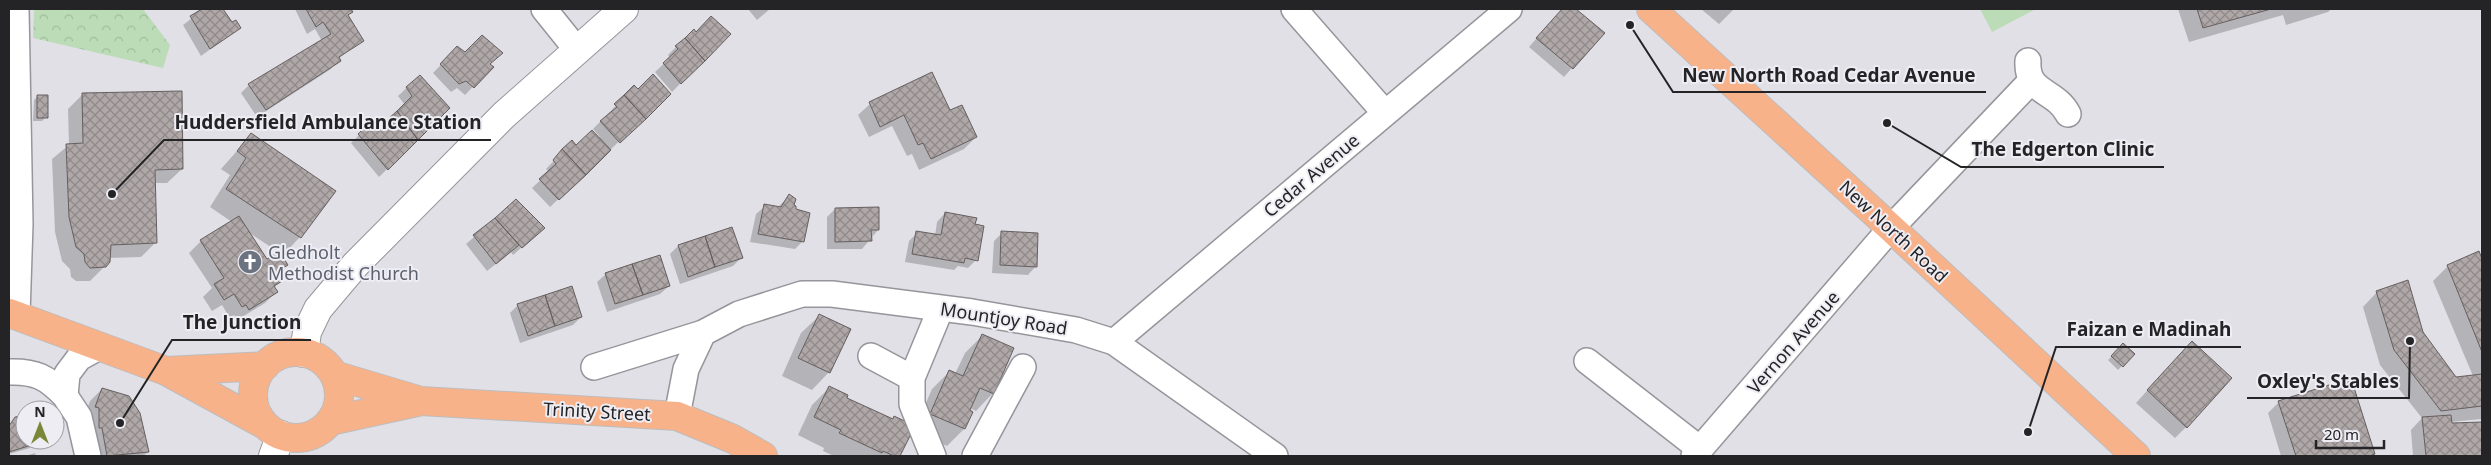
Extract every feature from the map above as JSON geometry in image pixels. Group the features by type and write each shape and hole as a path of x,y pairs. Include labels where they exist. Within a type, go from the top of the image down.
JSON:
{"highway":[{"name":"New North Road","path":"1651,9 1891,228 2136,456"},
{"path":"13,314 166,370 273,439 308,437 320,431 330,421 339,399 338,387 334,375 316,357 304,353 290,353 276,357 257,376 254,389 254,402 257,414 273,439"},
{"path":"166,370 265,366"},
{"name":"Trinity Street","path":"334,375 421,401 677,416 733,439 763,456"},
{"name":"Trinity Street","path":"330,421 421,401"}],"street":[{"path":"13,314 20,224 16,9"},
{"path":"544,9 577,50"},
{"path":"304,353 307,332 318,309 356,264 504,114 624,9"},
{"path":"1294,9 1385,113"},
{"name":"Cedar Avenue","path":"1114,342 1509,9"},
{"name":"Vernon Avenue","path":"1697,453 2029,71 2041,91 2055,97 2068,114"},
{"name":"Mountjoy Road","path":"594,367 703,333 739,314 802,294 832,294 941,308 1076,330 1114,342 1275,456"},
{"path":"933,456 912,404 912,378 941,308"},
{"path":"677,416 686,369 703,333"},
{"path":"65,396 66,374 79,358 99,347"},
{"path":"871,356 912,378"},
{"path":"1587,361 1697,453"},
{"path":"975,456 1023,367"},
{"path":"9,372 25,372 51,381 65,396 79,417 88,456"}],"green space":[{"path":"34,9 143,9 170,45 163,68 33,38"},
{"path":"1980,9 2036,9 1992,32"}],"building":[{"path":"202,9 223,9 232,22 236,20 241,28 210,49 190,16"},
{"path":"306,9 351,9 353,12 348,15 364,41 339,57 341,61 266,110 248,84 331,34 323,22 316,27"},
{"path":"1562,9 1576,9 1605,33 1573,69 1536,38"},
{"path":"2197,9 2271,9 2203,28"},
{"path":"711,16 731,34 705,61 685,38 694,29 696,32"},
{"path":"482,35 503,53 490,64 494,67 474,88 466,81 459,84 440,64 457,46 465,52"},
{"path":"685,38 705,61 681,84 663,63 678,49 675,46"},
{"path":"932,72 950,110 962,105 977,137 931,159 923,143 918,145 904,115 880,127 869,102"},
{"path":"653,74 671,94 646,119 624,95 634,85 638,89"},
{"path":"420,75 450,108 418,140 397,111 412,96 406,87"},
{"path":"182,91 183,169 155,170 157,243 111,245 110,262 106,267 90,268 85,262 84,254 76,247 69,217 66,144 83,143 82,93"},
{"path":"37,95 48,95 48,118 37,118"},
{"path":"624,95 646,119 620,143 600,121 617,107 614,104"},
{"path":"397,111 418,140 388,170 358,134 372,121 378,128"},
{"path":"592,130 611,150 586,175 562,149 572,140 576,145"},
{"path":"251,133 336,191 301,238 226,189 246,158 237,151"},
{"path":"562,149 586,175 559,200 539,179 556,164 553,160"},
{"path":"789,194 796,199 794,205 796,209 810,213 804,242 758,234 764,204 781,207"},
{"path":"516,199 545,228 522,248 495,218"},
{"path":"879,207 879,230 871,230 872,241 835,242 835,208"},
{"path":"945,212 977,218 975,224 984,226 978,261 965,258 964,263 912,254 916,231 941,235"},
{"name":"Gledholt Methodist Church","path":"239,216 267,259 279,251 288,265 278,271 284,280 274,286 278,292 249,310 246,305 242,307 234,294 224,300 214,284 224,278 200,240"},
{"path":"495,218 519,245 496,264 473,235"},
{"path":"732,227 743,258 715,267 705,236"},
{"path":"1001,231 1038,233 1037,267 1000,265"},
{"path":"705,236 715,267 688,277 678,245"},
{"path":"2479,251 2482,259 2482,352 2447,265"},
{"path":"660,255 670,286 643,295 632,264"},
{"path":"632,264 643,295 615,304 605,273"},
{"path":"2408,280 2423,332 2456,377 2482,374 2482,406 2441,411 2394,350 2376,291"},
{"path":"572,286 582,317 555,326 545,295"},
{"path":"545,295 555,326 528,336 517,304"},
{"path":"819,314 851,329 830,373 798,358"},
{"path":"982,334 1014,348 994,394 980,388 970,410 973,412 965,429 930,414 949,370 963,376"},
{"path":"2192,341 2232,378 2187,428 2147,390"},
{"path":"2123,343 2135,354 2123,367 2111,356"},
{"path":"2351,378 2375,454 2369,456 2296,456 2278,401"},
{"path":"829,386 848,395 847,398 893,419 894,416 915,426 900,456 894,456 883,451 882,453 839,433 841,430 814,417"},
{"path":"102,388 129,396 140,413 149,452 107,456 102,428 99,428 99,408 95,407"},
{"path":"2451,415 2452,423 2482,422 2482,456 2426,456 2422,417"},
{"path":"15,417 16,450 9,452 9,426"}],"place":[{"name":"New North Road Cedar Avenue","path":"1630,25"},
{"name":"The Edgerton Clinic","path":"1887,123"},
{"name":"Huddersfield Ambulance Station","path":"112,194"},
{"name":"Gledholt Methodist Church","path":"250,262"},
{"name":"Oxley's Stables","path":"2410,341"},
{"name":"The Junction","path":"120,423"},
{"name":"Faizan e Madinah","path":"2028,432"}]}
